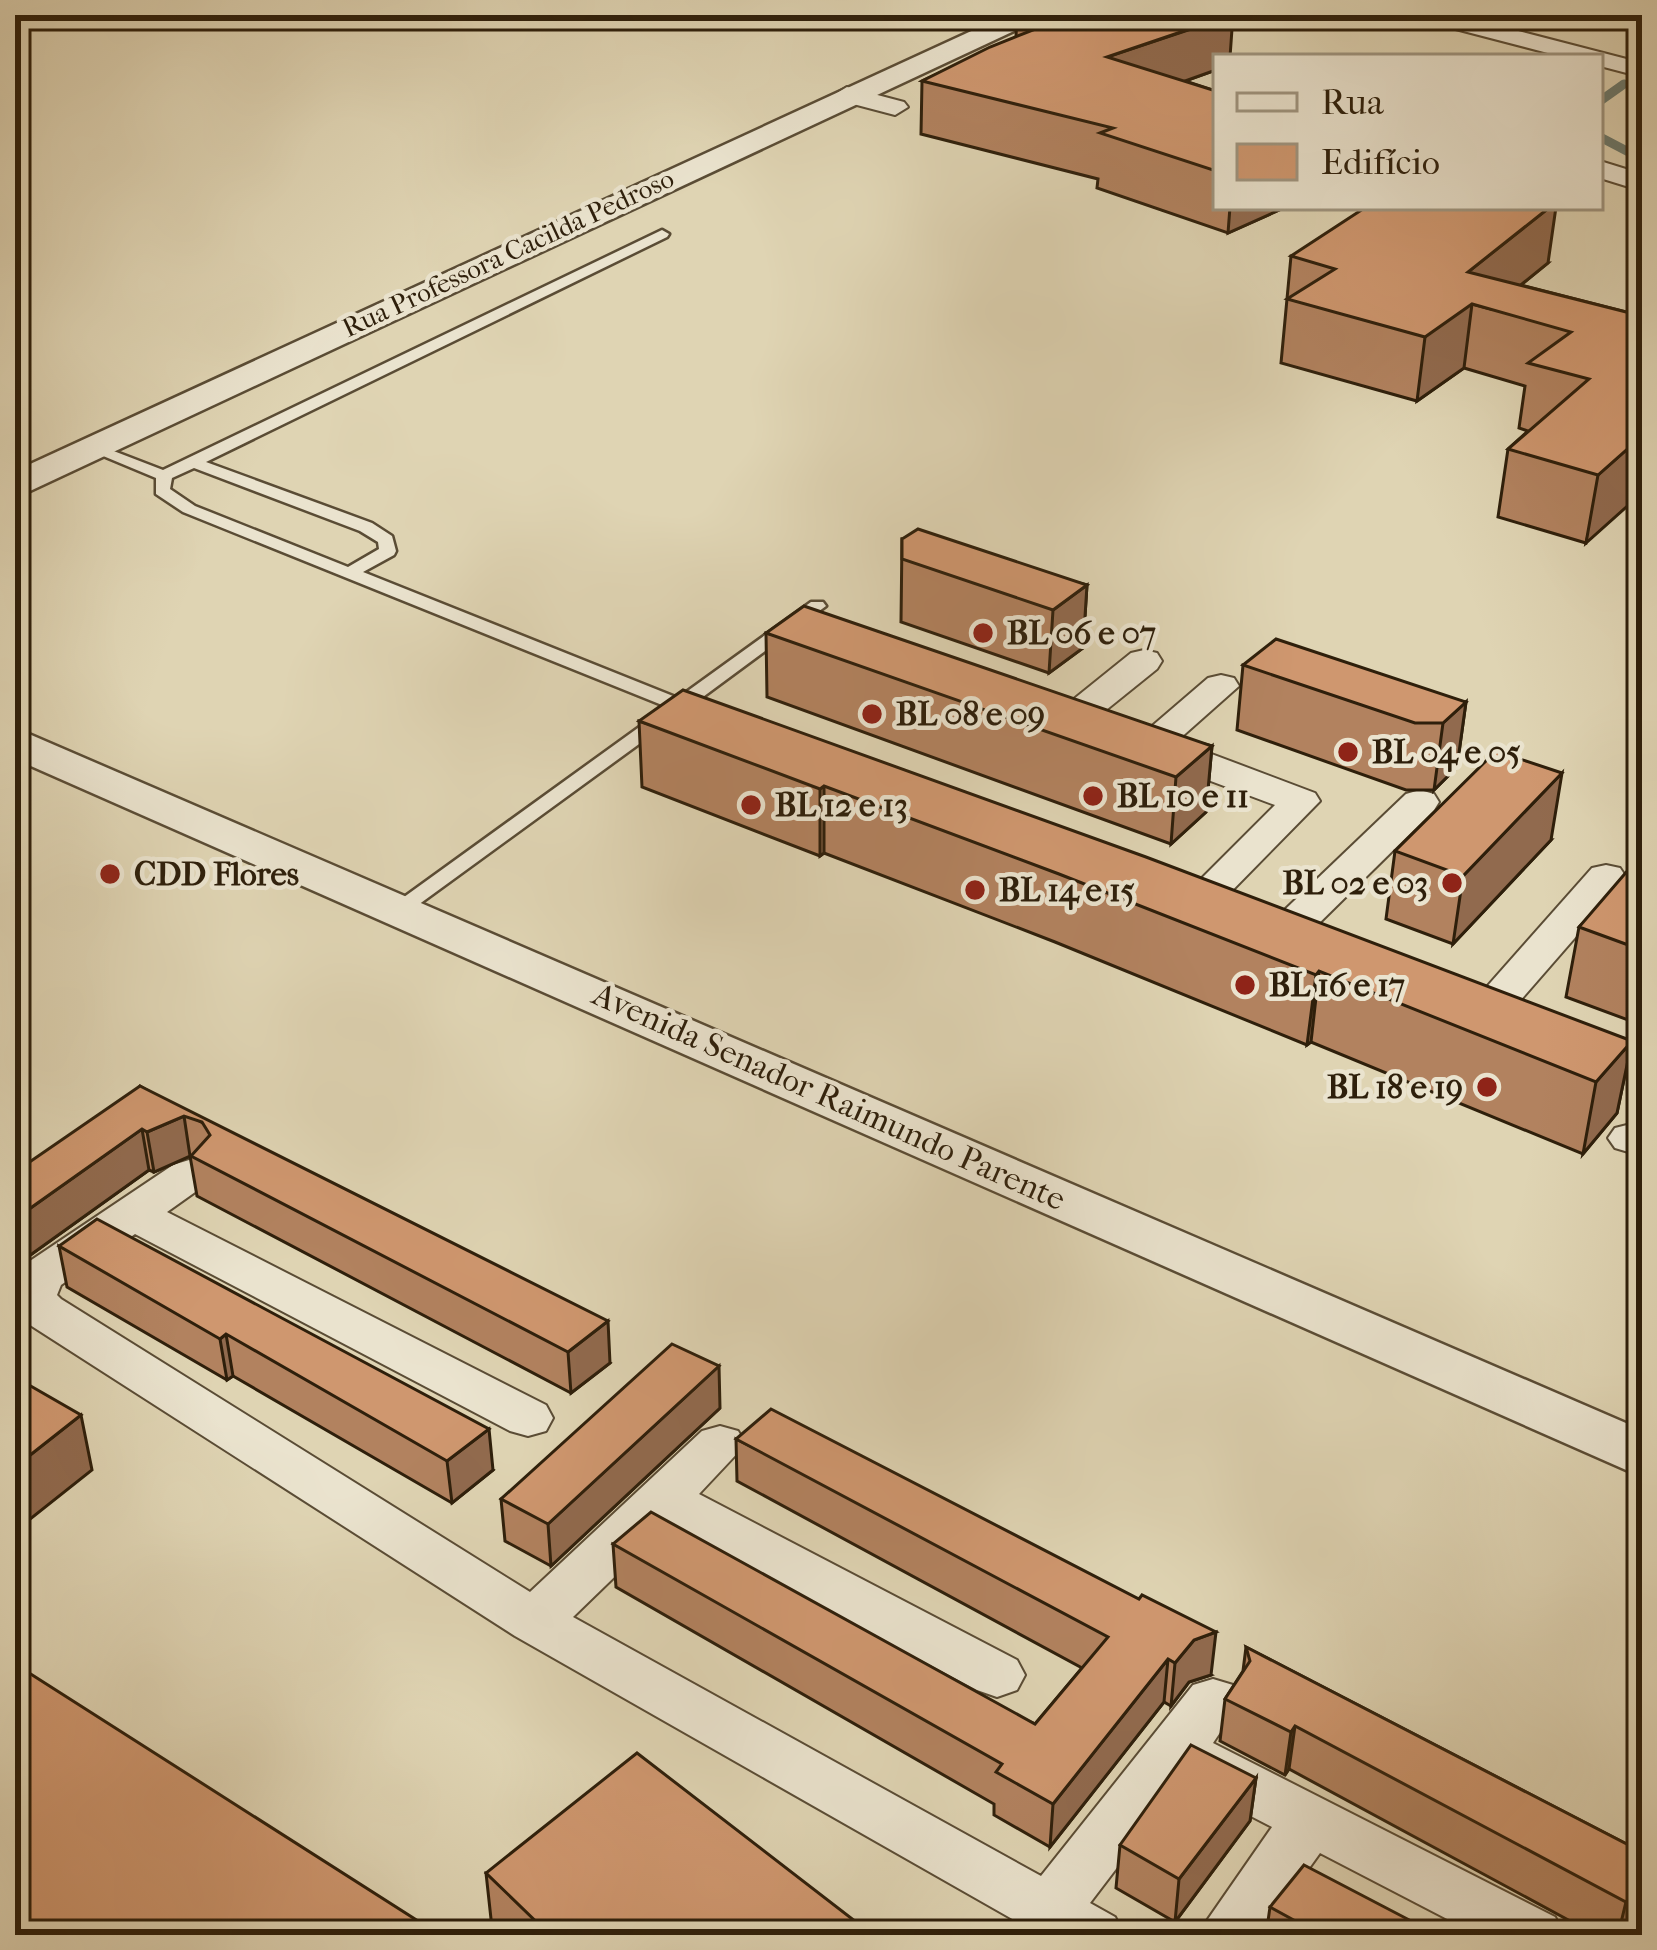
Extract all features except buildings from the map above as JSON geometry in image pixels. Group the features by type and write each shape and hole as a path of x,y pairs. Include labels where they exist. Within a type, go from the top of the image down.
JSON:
{"street":[{"path":"1429,15 1579,54"},
{"path":"959,16 981,25 1018,23"},
{"name":"Rua Professora Cacilda Pedroso","path":"15,462 758,117 959,16"},
{"name":"Rua Professora Cacilda Pedroso","path":"15,485 872,95 1018,23"},
{"path":"1603,60 1637,69"},
{"path":"872,95 922,94"},
{"path":"1603,170 1642,183"},
{"path":"1072,719 1144,661"},
{"path":"1150,745 1221,686"},
{"path":"1030,705 1301,801 1201,899"},
{"name":"Avenida Senador Raimundo Parente","path":"15,742 1642,1455"},
{"path":"1287,931 1420,802"},
{"path":"1491,1008 1606,877"},
{"path":"1158,883 1328,946"},
{"path":"1450,992 1642,1066"},
{"path":"189,1175 41,1276 32,1298 64,1323 534,1621 1072,1922 1175,1750 1213,1701"},
{"path":"130,1213 528,1418"},
{"path":"534,1621 720,1444"},
{"path":"662,1498 997,1675"},
{"path":"1175,1750 1534,1935"},
{"path":"1227,1935 1311,1820"}],"lane":[{"path":"92,448 164,476 662,234"},
{"path":"194,462 386,539 388,551 349,573"},
{"path":"164,476 162,491 189,509 684,707"},
{"path":"400,909 817,606"}],"waterway":[{"path":"1603,99 1624,84"},
{"path":"1603,139 1642,159"}],"place":[{"name":"BL 06 e 07","path":"983,633"},
{"name":"BL 08 e 09","path":"872,714"},
{"name":"BL 04 e 05","path":"1348,752"},
{"name":"BL 10 e 11","path":"1093,796"},
{"name":"BL 12 e 13","path":"751,805"},
{"name":"CDD Flores","path":"110,874"},
{"name":"BL 02 e 03","path":"1452,883"},
{"name":"BL 14 e 15","path":"975,890"},
{"name":"BL 16 e 17","path":"1245,985"},
{"name":"BL 18 e 19","path":"1487,1087"}]}
